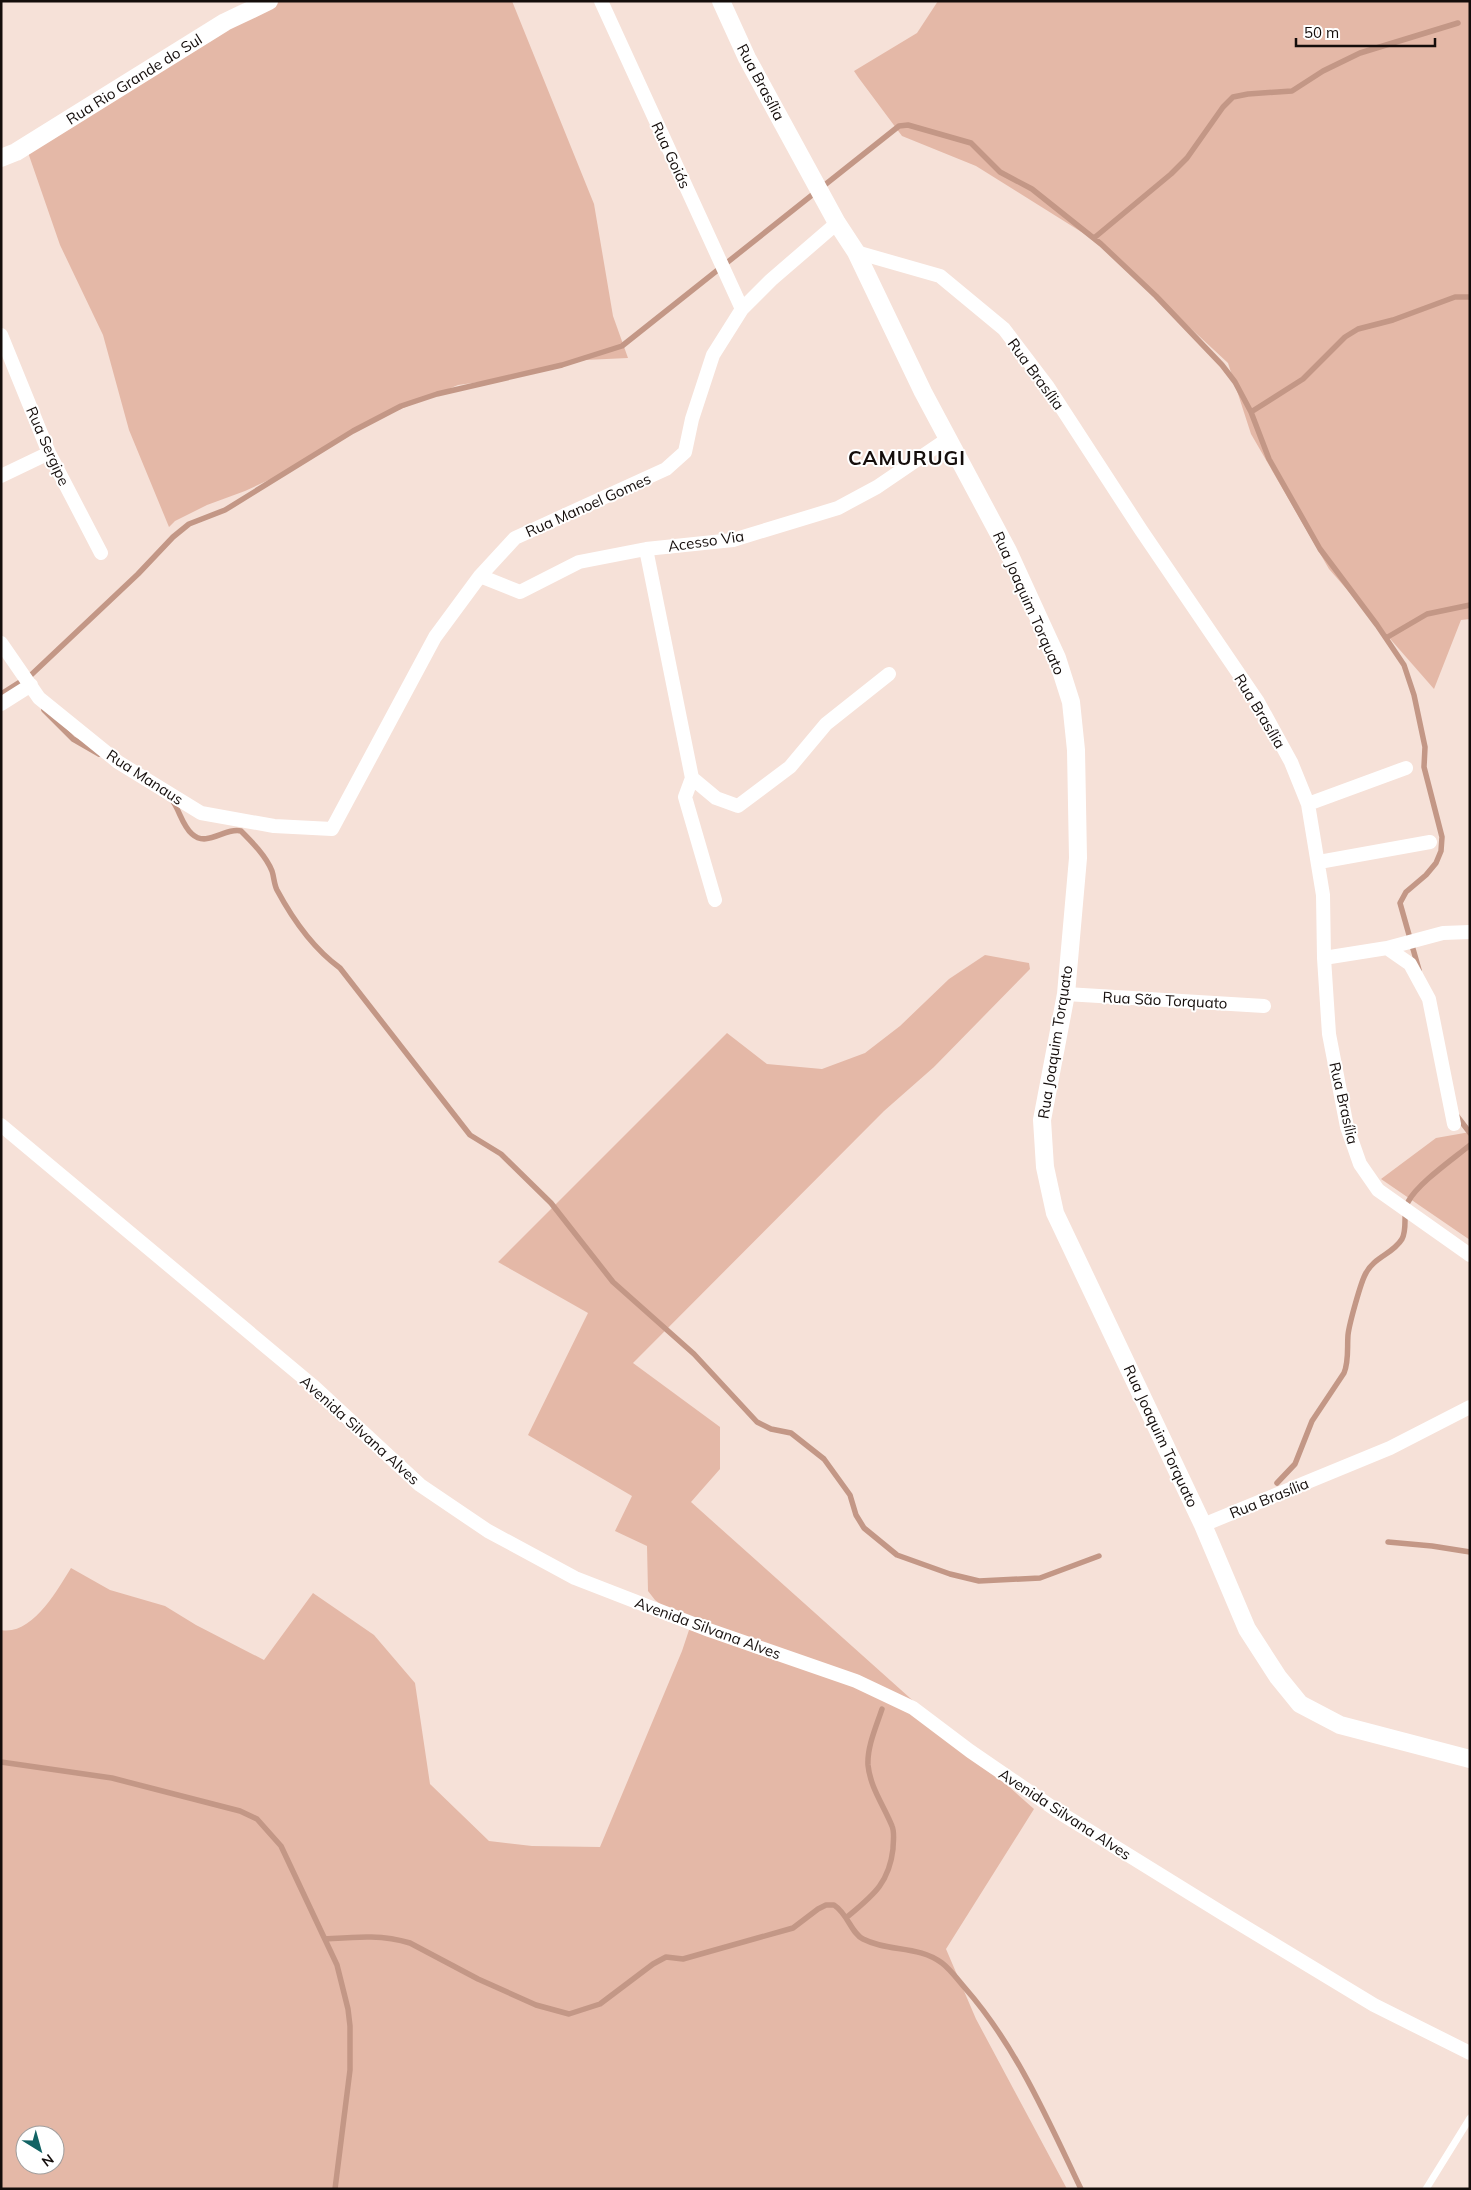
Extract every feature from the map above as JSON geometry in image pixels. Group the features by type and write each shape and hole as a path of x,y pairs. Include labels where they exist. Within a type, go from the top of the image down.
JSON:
{"street":[{"name":"Rua Rio Grande do Sul","path":"1,158 16,152 225,22 269,1"},
{"name":"Rua Goiás","path":"601,1 742,308"},
{"name":"Rua Brasília","path":"721,1 747,58 837,223 856,252 940,276 1004,330 1048,387 1141,530 1258,702 1291,762 1308,804 1323,895 1324,958 1329,1034 1347,1127 1360,1164 1378,1190 1470,1255"},
{"name":"Rua Manoel Gomes","path":"332,829 434,637 480,576 515,538 666,469 685,452 692,420 713,355 742,308 771,280 837,223"},
{"name":"Rua Joaquim Torquato","path":"856,252 923,392 1008,551 1057,658 1071,702 1076,750 1078,858 1066,994 1042,1120 1045,1167 1055,1213 1203,1525 1247,1629 1278,1677 1300,1704 1340,1725 1470,1759"},
{"name":"Rua Sergipe","path":"1,335 49,454 101,553"},
{"name":"Acesso Via","path":"480,576 520,592 579,562 646,549 733,540 838,508 878,487 949,438"},
{"path":"1,476 49,454"},
{"path":"646,549 692,778 685,797 715,900"},
{"name":"Rua Manaus","path":"1,643 39,698 118,762 201,813 274,826 332,829"},
{"path":"692,778 716,798 738,806 790,767 826,724 888,674"},
{"path":"1,704 31,686"},
{"path":"1308,804 1406,768"},
{"path":"1319,862 1430,842"},
{"path":"1324,958 1387,948 1443,933 1470,932"},
{"path":"1387,948 1410,964 1429,999 1454,1124"},
{"name":"Rua São Torquato","path":"1066,994 1264,1006"},
{"name":"Avenida Silvana Alves","path":"1,1125 312,1385 420,1484 488,1530 575,1578 709,1630 856,1681 912,1708 970,1751 1062,1814 1222,1913 1374,2005 1470,2053"},
{"name":"Rua Brasília","path":"1203,1525 1390,1448 1470,1407"}],"lane":[{"path":"1426,2189 1470,2118"}],"shaded area":[{"path":"248,1 512,1 594,204 613,316 628,358 585,360 494,380 458,385 394,412 336,442 299,466 245,491 207,505 175,521 169,527 129,430 103,335 60,245 23,138 204,25"},
{"path":"938,1 1470,1 1470,619 1461,620 1434,689 1329,569 1251,434 1228,363 1099,243 976,166 902,136 858,77 854,71 917,33"},
{"path":"985,955 1029,963 1030,969 934,1067 884,1111 633,1363 720,1427 720,1469 691,1502 1034,1809 946,1949 976,2019 1067,2189 1,2189 1,1630 12,1630 23,1626 33,1619 43,1609 71,1568 110,1590 165,1606 196,1625 264,1660 313,1593 374,1635 415,1683 430,1784 489,1841 532,1846 600,1847 682,1651 690,1627 655,1600 648,1591 647,1546 615,1531 632,1496 528,1435 588,1313 498,1262 727,1033 767,1064 822,1069 865,1053 900,1026 949,979"},
{"path":"1470,1132 1470,1240 1381,1179 1436,1138"}],"waterway":[{"path":"1094,238 1171,174 1187,158 1223,107 1233,97 1292,91 1323,71 1360,53 1458,23"},
{"path":"1,694 31,675 138,574 173,537 189,524 225,510 353,431 401,406 437,394 562,365 622,346 899,126 908,125 971,143 1000,172 1032,189 1101,244 1156,296 1222,365 1235,382 1251,412 1269,459 1320,549 1377,625 1404,665 1414,695 1425,747 1424,767 1442,837 1441,851 1436,863 1426,875 1406,892 1400,903 1419,970"},
{"path":"1251,412 1303,379 1345,337 1358,329 1393,320 1455,297 1470,297"},
{"path":"1386,638 1427,614 1470,605"},
{"path":"44,710 73,739 99,754"},
{"path":"172,800 186,826 198,838 204,839 229,832 241,831 250,840 266,860 272,871 277,890 304,932 321,952 340,968 470,1135 501,1154 551,1203 613,1282 694,1354 757,1422 771,1429 791,1433 824,1459 850,1495 856,1515 864,1528 897,1555 950,1574 979,1581 1040,1578 1099,1556"},
{"path":"1457,1116 1470,1133"},
{"path":"1277,1483 1295,1464 1312,1421 1344,1373 1349,1330 1358,1293 1366,1273 1374,1263 1394,1248 1402,1239 1405,1230 1406,1206 1419,1187 1470,1145"},
{"path":"1388,1542 1470,1552"},
{"path":"847,1917 878,1888 888,1871 891,1861 893,1829 874,1789 868,1765 870,1744 882,1709"},
{"path":"1,1762 112,1778 240,1811 257,1819 281,1846 337,1965 348,2009 350,2070 335,2189"},
{"path":"325,1939 378,1937 410,1943 478,1979 536,2005 569,2014 600,2004 653,1964 666,1957 683,1959 793,1928 818,1909 826,1905 834,1905 843,1913 855,1932 863,1939 883,1946 923,1953 942,1963 954,1975 1000,2034 1030,2084 1081,2189"}],"district":[{"name":"CAMURUGI","path":"907,457"}]}
